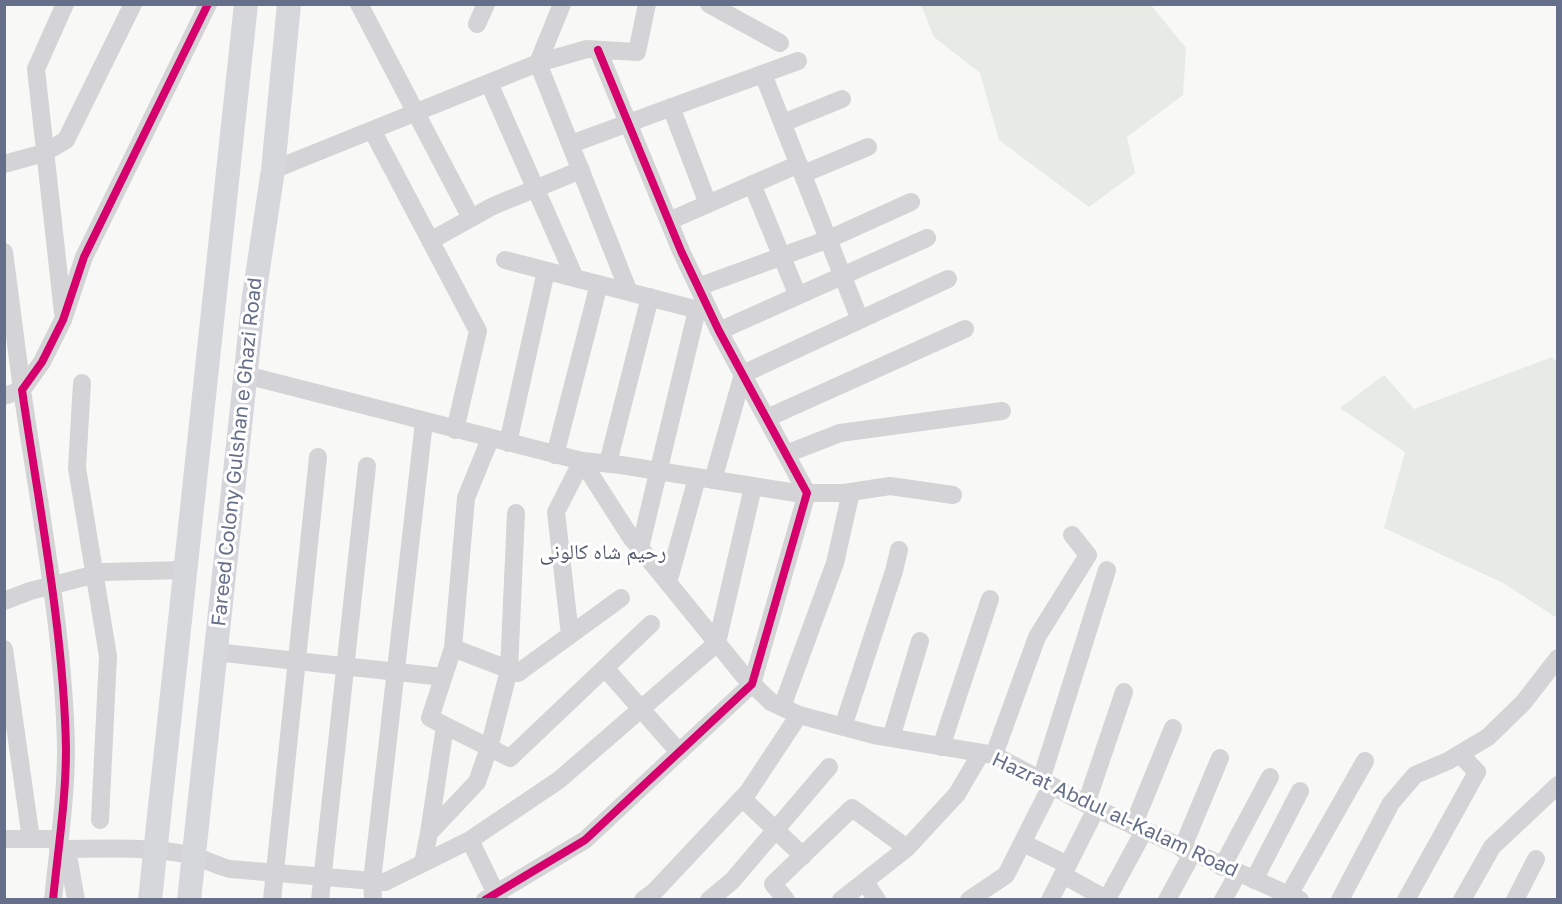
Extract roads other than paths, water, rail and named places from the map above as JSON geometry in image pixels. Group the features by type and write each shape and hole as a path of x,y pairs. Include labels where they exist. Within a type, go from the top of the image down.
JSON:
{"main road":[{"name":"Fareed Colony Gulshan e Ghazi Road","path":"150,900 246,4"},
{"name":"Fareed Colony Gulshan e Ghazi Road","path":"189,900 254,296 273,170 289,4"},
{"path":"214,293 254,296"}],"street":[{"path":"63,320 36,69 65,4"},
{"path":"4,164 45,153 66,140 133,4"},
{"path":"4,396 22,390 42,362 63,320 84,257 208,4"},
{"path":"359,4 471,218"},
{"path":"477,24 486,4"},
{"path":"562,4 538,63 629,292"},
{"path":"273,170 538,63 587,50 637,52 647,4"},
{"path":"710,4 780,43"},
{"path":"470,840 494,897 585,840 752,684 807,493 719,331 704,312 698,287 598,50"},
{"path":"571,144 798,61"},
{"path":"763,74 861,320"},
{"path":"489,83 575,278"},
{"path":"783,123 842,99"},
{"path":"671,107 708,204"},
{"path":"372,130 478,331 455,430"},
{"path":"669,221 752,184 868,147"},
{"path":"430,241 471,218 535,188 581,170"},
{"path":"752,184 798,296"},
{"path":"698,287 828,239 911,202"},
{"path":"719,331 927,238"},
{"path":"4,252 51,586 66,747 65,803 53,900"},
{"path":"504,260 704,312"},
{"path":"546,271 499,441 466,498 453,648 430,718 510,758 651,624"},
{"path":"668,583 742,374 948,279"},
{"path":"555,454 598,284"},
{"path":"608,463 650,297"},
{"path":"640,548 658,471 704,312"},
{"path":"766,418 965,329"},
{"path":"246,375 582,461 807,493 851,492 890,486 953,495"},
{"path":"82,383 77,468 108,656 100,820"},
{"path":"786,454 840,434 1002,411"},
{"path":"373,900 372,881 424,422"},
{"path":"272,900 318,456"},
{"path":"570,635 556,512 582,461"},
{"name":"Hazrat Abdul al-Kalam Road","path":"582,461 640,548 717,643 752,684 771,702 799,715 843,727 891,738 988,754 1091,807 1292,898"},
{"path":"320,900 367,466"},
{"path":"4,839 31,838 61,846 155,850 193,856 208,864 230,869 385,882 470,840 559,780 717,643 753,486"},
{"path":"782,707 835,563 851,492"},
{"path":"429,833 477,782 489,748 509,670 516,513"},
{"path":"841,900 907,848 957,794 988,754 1037,637 1088,555 1072,535"},
{"path":"843,727 894,571 898,550"},
{"path":"4,601 104,572 184,570"},
{"path":"969,900 1006,875 1023,843 1046,783 1107,570"},
{"path":"453,648 518,673 621,598"},
{"path":"941,747 990,599"},
{"path":"891,738 920,641"},
{"path":"4,649 31,838"},
{"path":"216,652 444,677"},
{"path":"1340,900 1397,796 1415,775 1460,754 1488,737 1523,703 1556,662"},
{"path":"605,668 679,752"},
{"path":"1050,900 1091,807 1124,692"},
{"path":"653,897 742,798 799,715"},
{"path":"423,863 445,726"},
{"path":"1023,843 1107,899 1138,829 1173,728"},
{"path":"1406,900 1478,772 1460,754"},
{"path":"1167,900 1220,758"},
{"path":"1292,898 1365,761"},
{"path":"709,900 732,881 829,766"},
{"path":"1238,873 1270,777"},
{"path":"1462,900 1492,847 1557,785"},
{"path":"1223,900 1238,873 1300,791"},
{"path":"742,798 803,856"},
{"path":"786,900 773,884 852,808 907,848"},
{"path":"61,846 76,900"},
{"path":"1515,900 1536,859"},
{"path":"865,882 877,900"}],"district":[{"name":"رحیم شاہ کالونی","path":"603,552"}]}
